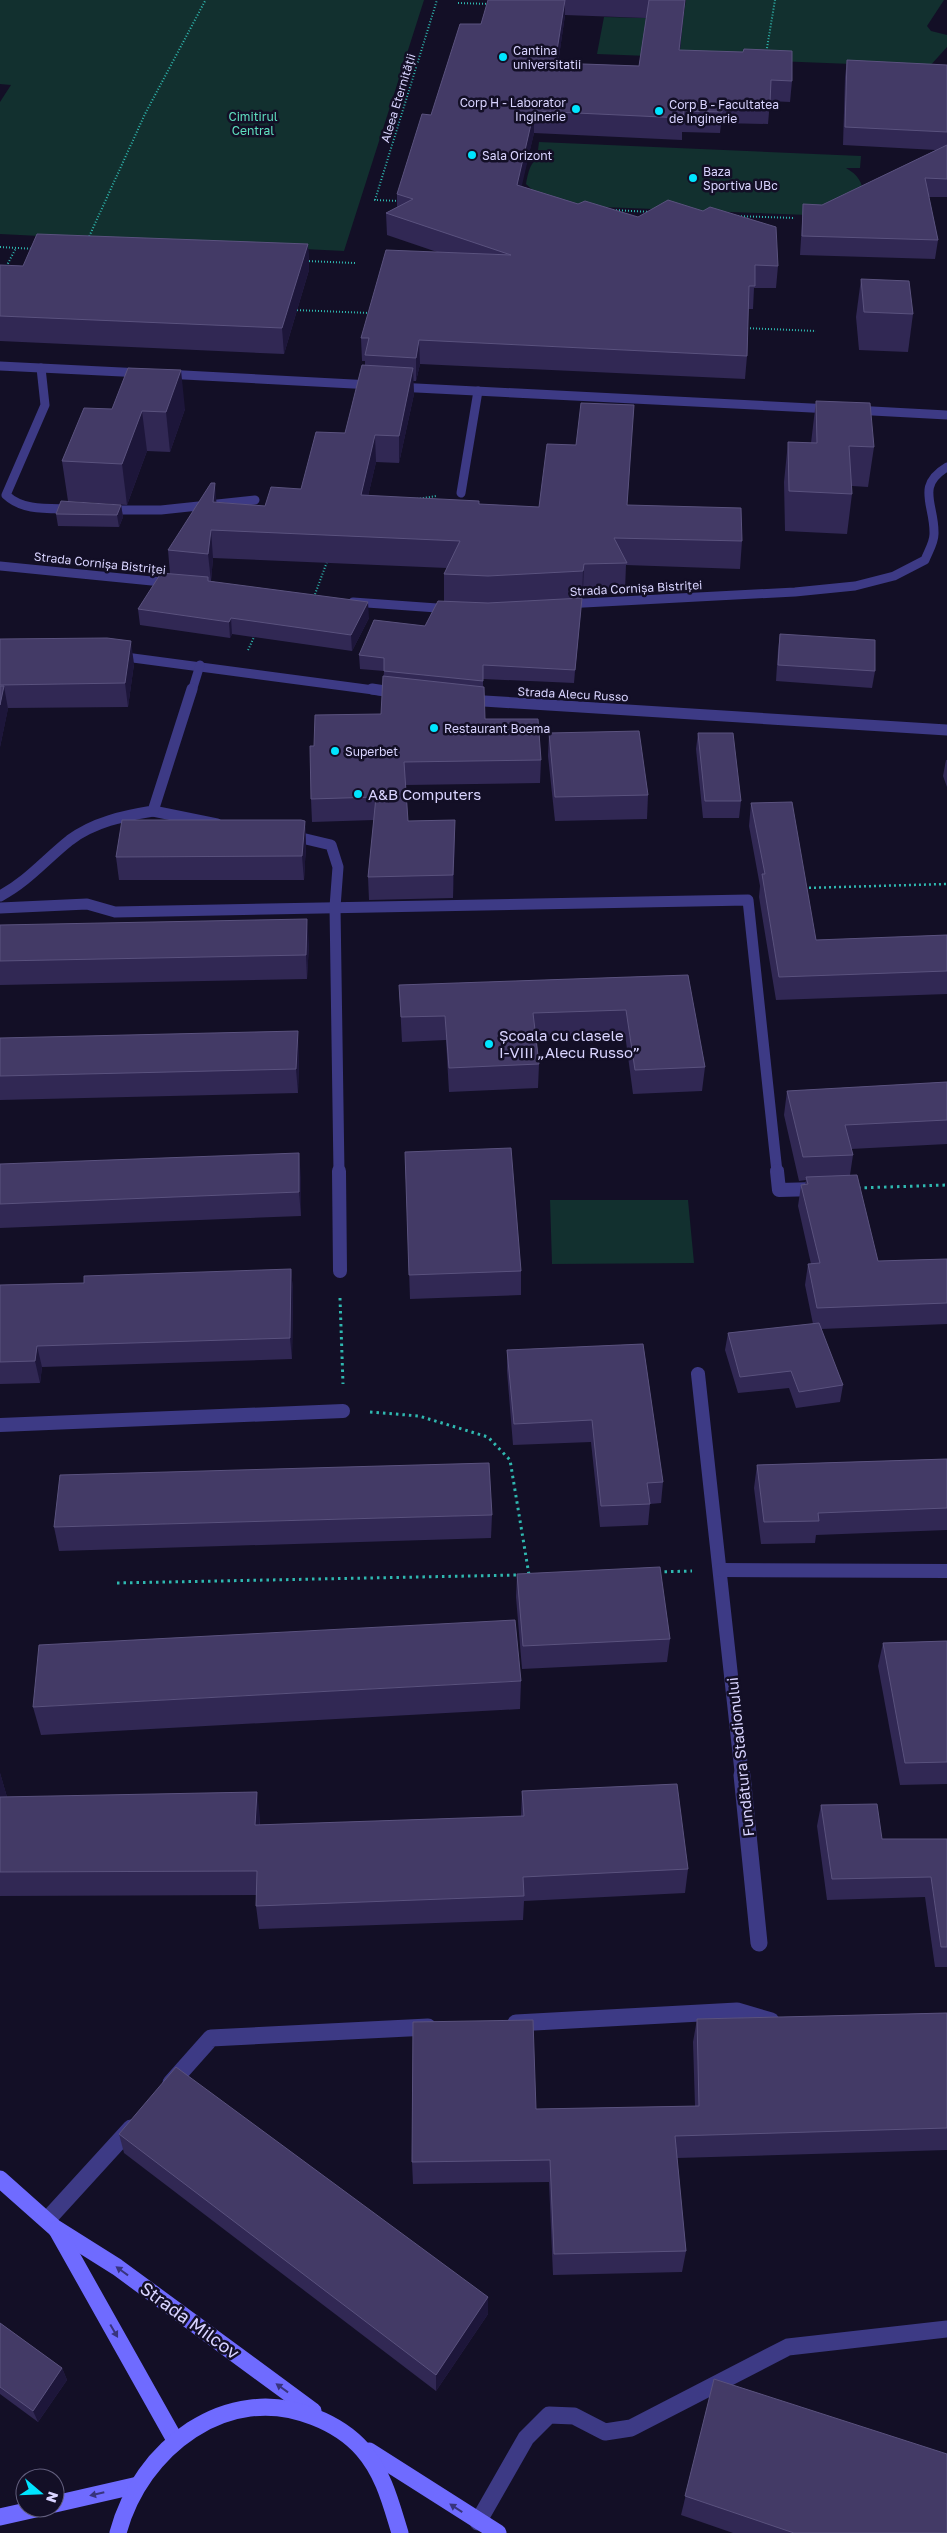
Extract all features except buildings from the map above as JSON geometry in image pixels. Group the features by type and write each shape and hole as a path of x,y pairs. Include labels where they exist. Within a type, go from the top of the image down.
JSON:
{"main road":[{"name":"Strada Milcov","path":"0,2179 51,2224 117,2267 321,2417"},
{"name":"Strada Milcov","path":"51,2224 175,2440"},
{"path":"118,2533 138,2484 155,2460 175,2440 209,2418 247,2407 285,2406 321,2417 342,2430 362,2446 478,2522 498,2533"},
{"path":"362,2446 383,2476 397,2510 400,2533"},
{"path":"65,2502 138,2484"},
{"path":"0,2518 15,2514"}],"street":[{"path":"0,366 150,374"},
{"path":"41,368 45,405 6,495 11,502 22,505 89,509 161,510 255,500"},
{"path":"160,374 947,415"},
{"path":"461,493 478,391"},
{"name":"Strada Cornișa Bistriței","path":"560,604 794,592 855,586 894,576 925,560 934,535 926,493 938,471 947,466"},
{"name":"Strada Cornișa Bistriței","path":"0,566 186,585"},
{"path":"314,598 385,605 458,609"},
{"path":"105,654 238,670 408,694"},
{"path":"154,811 200,665"},
{"name":"Strada Alecu Russo","path":"454,699 947,730"},
{"path":"0,896 11,891 38,871 70,840 109,818 154,811 232,826"},
{"path":"277,833 331,845 338,867 335,907 340,1270"},
{"path":"0,908 87,904 115,912 748,900 779,1190 851,1188"},
{"name":"Fundătura Stadionului","path":"698,1374 721,1570 759,1943"},
{"path":"0,1425 343,1410"},
{"path":"721,1570 947,1571"},
{"path":"499,2023 737,2011 766,2020 785,2020"},
{"path":"159,2096 211,2038 439,2026"},
{"path":"51,2224 139,2118"},
{"path":"478,2522 526,2438 549,2415 574,2416 605,2432 631,2428 788,2347 947,2329"}],"path":[{"name":"Aleea Eternității","path":"404,202 375,200 437,0"},
{"path":"765,58 775,0"},
{"path":"87,242 145,114 205,2"},
{"path":"458,3 493,4"},
{"path":"609,210 658,212"},
{"path":"727,215 795,218"},
{"path":"0,247 35,249"},
{"path":"4,271 16,248"},
{"path":"297,260 355,263"},
{"path":"291,310 370,312"},
{"path":"736,328 816,331"},
{"path":"414,499 461,493"},
{"path":"314,598 329,556"},
{"path":"238,670 258,628"},
{"path":"795,888 947,884"},
{"path":"851,1188 947,1185"},
{"path":"340,1270 343,1410 419,1416 488,1437 510,1460 529,1574"},
{"path":"654,1572 721,1570"},
{"path":"117,1583 539,1574"}],"green space":[{"name":"Cimitirul Central","path":"0,0 424,0 344,251 0,234 0,102 11,85 0,84"},
{"path":"686,0 944,0 927,26 931,31 947,35 947,47 929,67 597,54 604,17 683,19"},
{"name":"Baza Sportiva UBc","path":"539,142 861,156 860,168 846,168 859,179 863,196 808,215 524,204 542,199 526,184 527,177 531,166 537,159 554,151 538,150"},
{"path":"550,1200 688,1200 694,1263 552,1264"}],"place":[{"name":"Cantina universitatii","path":"503,57"},
{"name":"Corp H - Laborator Inginerie","path":"576,109"},
{"name":"Corp B - Facultatea de Inginerie","path":"659,111"},
{"name":"Sala Orizont","path":"472,155"},
{"name":"Baza Sportiva UBc","path":"693,178"},
{"name":"Restaurant Boema","path":"434,728"},
{"name":"Superbet","path":"335,751"},
{"name":"A&B Computers","path":"358,794"},
{"name":"Școala cu clasele I-VIII „Alecu Russo”","path":"489,1044"}]}
